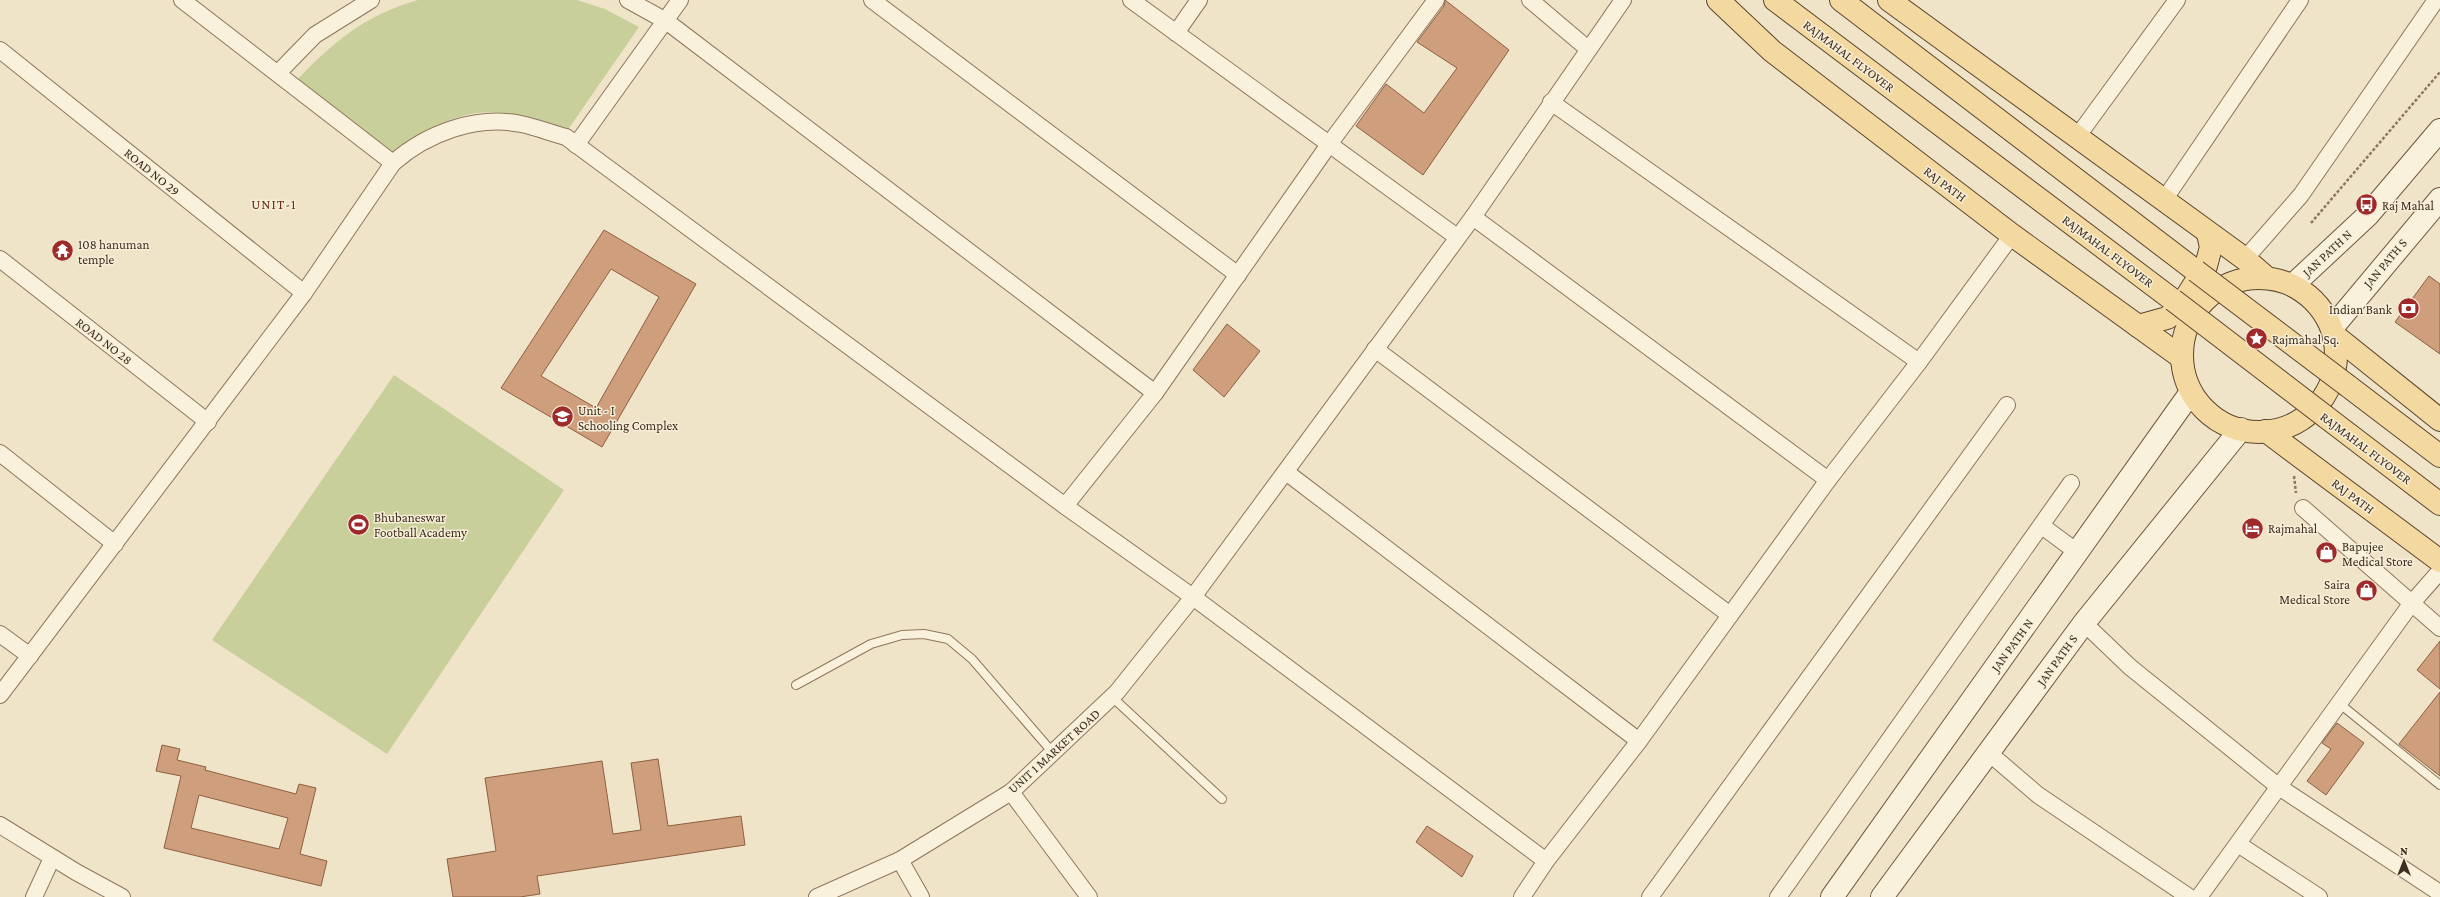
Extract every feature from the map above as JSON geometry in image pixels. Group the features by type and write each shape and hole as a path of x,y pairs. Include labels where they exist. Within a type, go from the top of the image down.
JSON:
{"main road":[{"name":"RAJ PATH","path":"1718,0 1772,51 2012,235 2181,357"},
{"name":"RAJMAHAL FLYOVER","path":"1775,0 2173,300 2440,504"},
{"path":"1841,0 2440,456"},
{"path":"1890,0 2164,200 2208,234 2245,259 2267,278"},
{"name":"JAN PATH N","path":"2293,285 2368,214 2440,130"},
{"name":"JAN PATH S","path":"2333,332 2440,199"},
{"path":"2138,326 2167,318 2178,310 2206,266 2210,247 2208,234"},
{"path":"2267,278 2293,285 2309,296 2322,310 2333,332 2336,357 2332,379 2322,399 2307,415 2288,426 2266,431 2241,429 2221,422 2204,409 2191,392 2184,375 2181,357 2184,335 2190,322 2206,298 2224,286 2245,279 2267,278"},
{"path":"2333,332 2440,420"},
{"name":"JAN PATH N","path":"1832,897 2191,392"},
{"name":"JAN PATH S","path":"1882,897 2084,623 2241,429"},
{"name":"RAJ PATH","path":"2266,431 2440,561"}],"street":[{"path":"182,0 393,163"},
{"path":"278,73 315,36 371,0"},
{"path":"628,0 666,21 1155,393"},
{"path":"576,145 680,0"},
{"path":"872,0 1238,275"},
{"path":"1131,0 1330,143 1456,237"},
{"path":"1176,33 1199,0"},
{"path":"1065,506 1155,393 1330,143 1436,0"},
{"path":"1530,0 1588,49"},
{"name":"UNIT 1 MARKET ROAD","path":"818,897 900,860 1011,792 1054,754 1112,697 1193,598 1456,237 1473,217 1551,102 1623,0"},
{"path":"2077,137 2177,0"},
{"path":"2164,200 2300,0"},
{"path":"2245,259 2301,195 2436,0"},
{"name":"ROAD NO 29","path":"0,50 304,293"},
{"path":"1551,102 1919,362"},
{"path":"0,695 208,422 304,293 393,163 408,150 433,136 455,128 489,122 521,124 566,137 1065,506 1193,598 1546,861"},
{"path":"1473,217 1828,480"},
{"path":"1522,897 1546,861 1639,741 1828,480 1919,362 2012,235"},
{"name":"ROAD NO 28","path":"0,259 208,422"},
{"path":"1375,349 1730,615"},
{"path":"1650,897 2007,405"},
{"path":"0,452 115,544"},
{"path":"1286,472 1639,741"},
{"path":"1778,897 2071,483"},
{"path":"2303,508 2440,628"},
{"path":"2042,526 2077,552"},
{"path":"2199,897 2411,604 2440,570"},
{"path":"2084,623 2130,667 2279,787 2440,893"},
{"path":"0,634 30,656"},
{"path":"1989,753 2038,795 2189,897"},
{"path":"1011,792 1089,897"},
{"path":"0,825 52,858 122,897"},
{"path":"2238,844 2320,897"},
{"path":"34,897 52,858"},
{"path":"900,860 920,897"}],"lane":[{"path":"796,684 871,644 902,636 924,634 948,639 972,659 1054,754"},
{"path":"1112,697 1222,799"},
{"path":"2340,704 2440,785"}],"path":[{"path":"2311,223 2440,72"},
{"path":"2293,452 2295,487 2303,508"}],"green space":[{"path":"418,0 577,0 605,9 639,27 567,131 524,116 495,112 480,113 465,115 443,123 391,153 296,81 337,42 366,22 399,6"},
{"path":"394,375 564,490 387,754 212,640"}],"building":[{"path":"1445,0 1509,50 1423,175 1356,126 1386,84 1424,113 1457,68 1417,42 1444,6"},
{"path":"604,230 696,284 602,447 501,388","holes":["611,269 659,297 596,408 541,376"]},
{"path":"2429,276 2440,284 2440,354 2395,322"},
{"path":"1227,324 1260,351 1224,397 1193,370"},
{"path":"2440,641 2440,689 2417,670"},
{"path":"2440,692 2440,776 2399,744"},
{"path":"2337,723 2364,743 2326,795 2307,781 2331,749 2322,743"},
{"path":"162,745 180,749 177,760 206,767 205,770 296,794 299,784 316,788 300,854 327,861 321,886 164,848 181,776 156,771","holes":["199,795 288,818 279,849 191,828"]},
{"path":"658,759 668,826 741,816 745,845 537,876 540,894 520,897 453,897 447,859 496,851 485,778 602,761 613,834 641,830 631,763"},
{"path":"1427,826 1473,856 1462,877 1416,842"}],"place":[{"name":"Raj Mahal","path":"2366,205"},
{"name":"108 hanuman temple","path":"62,251"},
{"name":"Indian Bank","path":"2408,309"},
{"name":"Rajmahal Sq.","path":"2257,339"},
{"name":"Unit - I Schooling Complex","path":"562,417"},
{"name":"Bhubaneswar Football Academy","path":"358,524"},
{"name":"Rajmahal","path":"2253,528"},
{"name":"Bapujee Medical Store","path":"2327,553"},
{"name":"Saira Medical Store","path":"2366,591"}],"district":[{"name":"UNIT-1","path":"274,204"}]}
